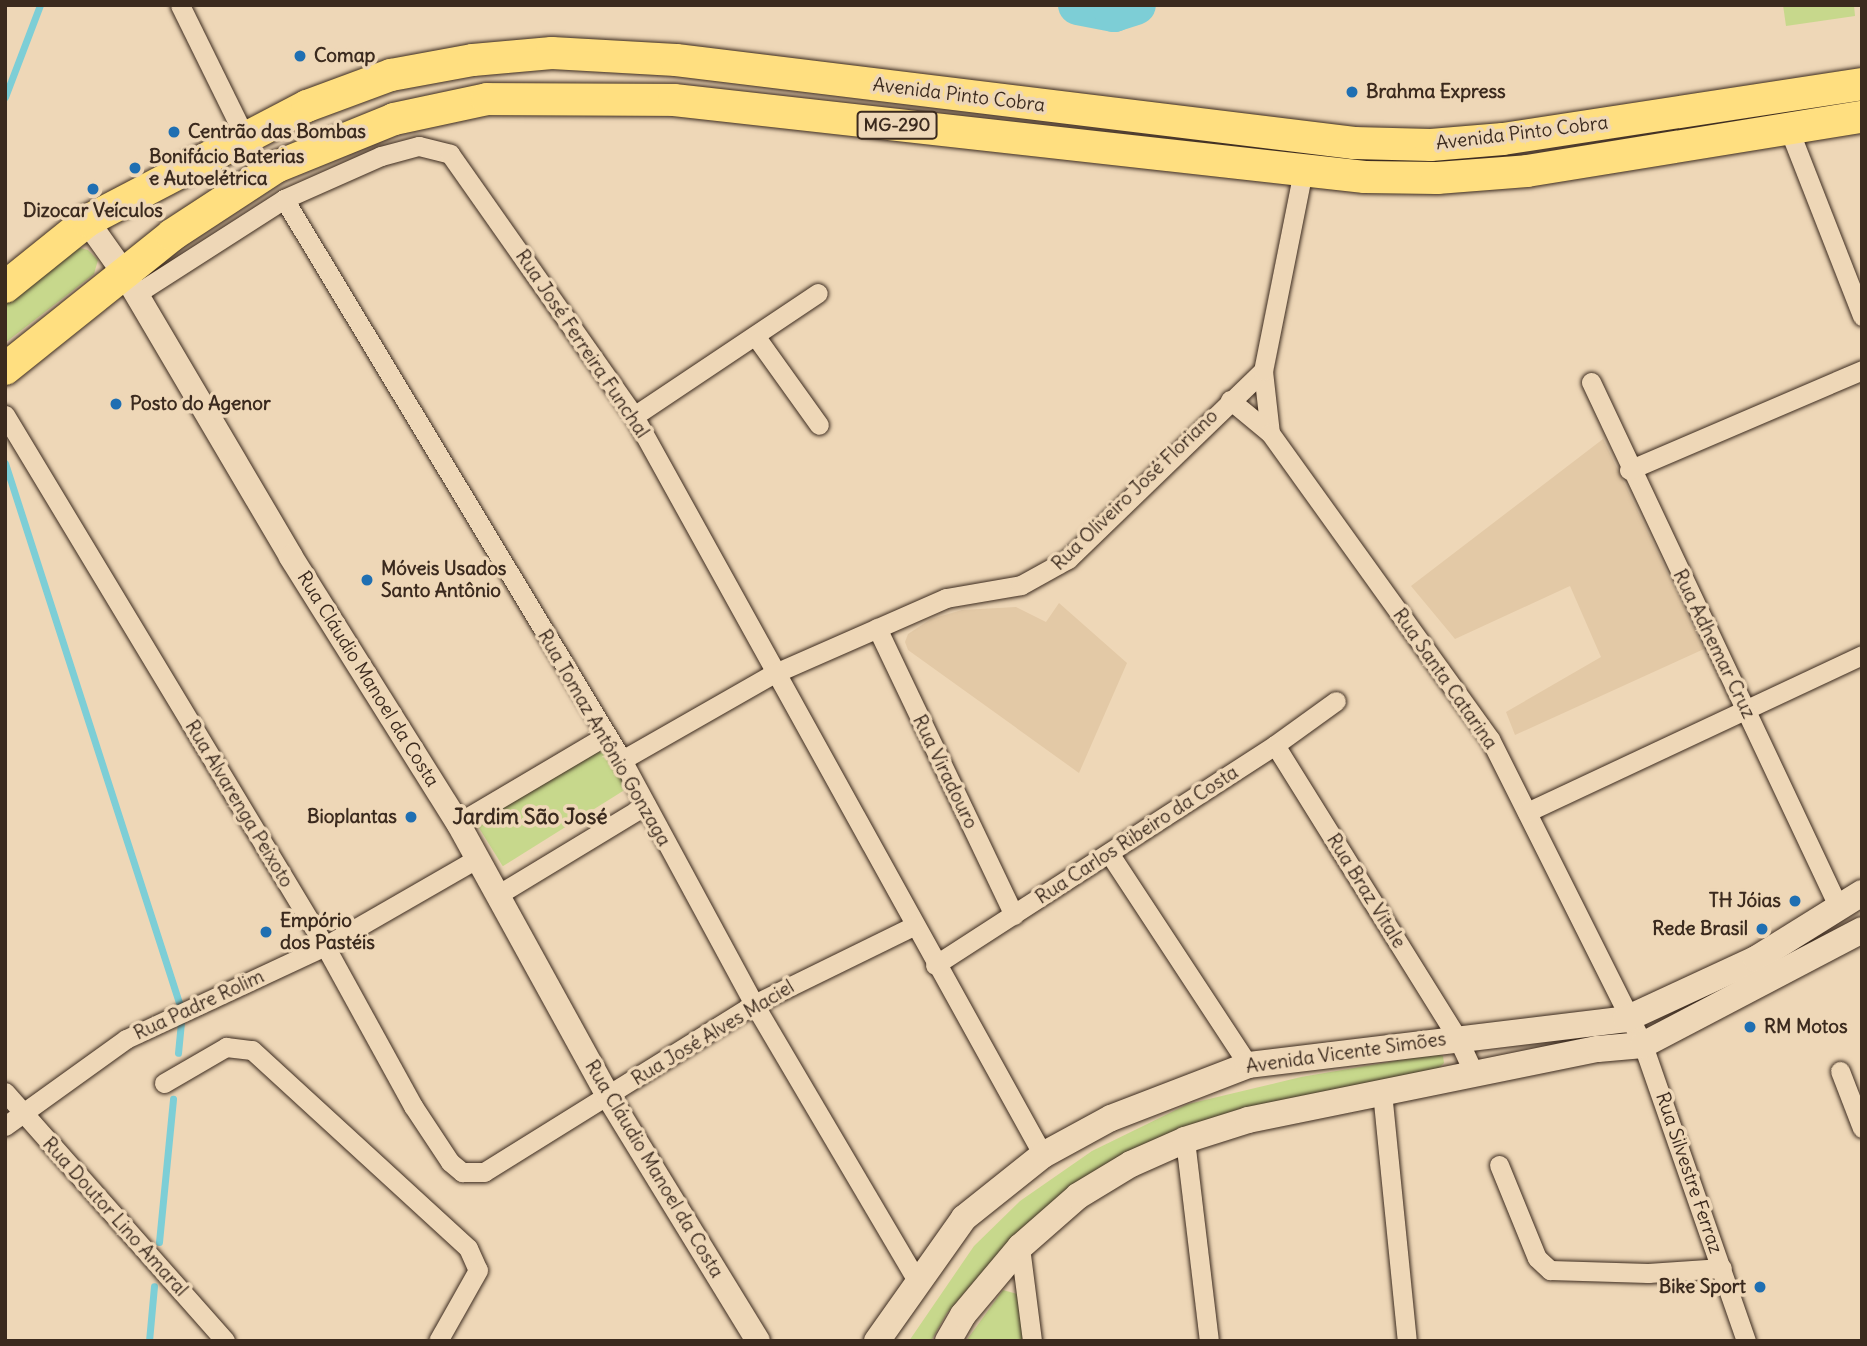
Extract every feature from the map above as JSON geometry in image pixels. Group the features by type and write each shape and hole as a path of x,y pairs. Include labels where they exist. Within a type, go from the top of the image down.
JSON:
{"highway":[{"name":"Avenida Pinto Cobra","path":"5,287 87,221 307,106 391,75 473,60 552,53 676,60 1354,143 1431,145 1503,139 1862,84"},
{"name":"Avenida Pinto Cobra","path":"5,369 130,284 219,200 276,167 394,119 487,99 674,100 1365,177 1437,178 1515,172 1862,117"}],"main road":[{"name":"Avenida Vicente Simões","path":"877,1341 964,1218 1043,1155 1111,1118 1248,1065 1626,1018 1756,958 1862,893"},
{"name":"Avenida Vicente Simões","path":"948,1341 963,1315 1020,1247 1078,1196 1185,1140 1248,1119 1598,1049 1643,1045 1862,930"}],"street":[{"path":"180,5 246,139"},
{"path":"1788,127 1862,316"},
{"name":"Rua José Ferreira Funchal","path":"130,284 284,199 381,156 419,146 450,154 634,416 773,674 1043,1155"},
{"path":"1263,371 1303,170"},
{"name":"Rua Tomaz Antônio Gonzaga","path":"284,199 605,736 622,760 754,1004 917,1281"},
{"path":"87,221 130,284"},
{"name":"Rua Cláudio Manoel da Costa","path":"130,284 291,557 458,823 608,1096 758,1341"},
{"path":"634,416 757,337 818,293"},
{"path":"757,337 819,425"},
{"path":"1629,470 1862,370"},
{"name":"Rua Oliveiro José Floriano","path":"622,760 773,674 946,598 1040,579 1068,559 1263,371"},
{"name":"Rua Santa Catarina","path":"1263,371 1270,433"},
{"name":"Rua Adhemar Cruz","path":"1591,382 1629,470 1838,906"},
{"name":"Rua Santa Catarina","path":"1230,400 1270,433 1490,739 1626,1018"},
{"name":"Rua Alvarenga Peixoto","path":"5,415 325,946 413,1106 450,1162 462,1172 484,1172"},
{"name":"Rua Viradouro","path":"877,628 1014,915"},
{"path":"1527,812 1862,655"},
{"name":"Rua Carlos Ribeiro da Costa","path":"935,965 1275,745 1336,701"},
{"path":"458,823 605,736"},
{"name":"Rua Braz Vitale","path":"1275,745 1457,1037"},
{"path":"499,894 646,805"},
{"path":"1110,853 1248,1065"},
{"name":"Rua Padre Rolim","path":"5,1126 126,1039 325,946 476,859"},
{"name":"Rua José Alves Maciel","path":"484,1172 754,1004 913,926"},
{"path":"1626,1018 1643,1045"},
{"name":"Avenida Vicente Simões","path":"1457,1037 1474,1073"},
{"name":"Rua Silvestre Ferraz","path":"1643,1045 1746,1341"},
{"path":"164,1083 226,1047 252,1050 468,1248 478,1270 438,1341"},
{"path":"1840,1071 1862,1128"},
{"name":"Rua Doutor Lino Amaral","path":"5,1092 225,1341"},
{"path":"1382,1092 1407,1341"},
{"path":"1185,1140 1209,1341"},
{"path":"1499,1165 1537,1258 1550,1270 1648,1273 1722,1268"},
{"path":"1020,1247 1032,1341"}],"shaded area":[{"path":"1603,439 1704,649 1515,735 1506,712 1601,657 1570,586 1455,639 1411,586"},
{"path":"1059,603 1127,663 1079,773 908,650 905,642 908,634 931,619 962,610 1016,607 1046,622"}],"green space":[{"path":"1783,5 1854,5 1855,16 1786,26"},
{"path":"73,246 88,250 98,260 94,274 5,343 5,303"},
{"path":"605,741 633,785 503,866 475,822"},
{"path":"1436,1054 1443,1056 1444,1063 1438,1069 1196,1125 995,1257 947,1313 931,1341 909,1341 974,1246 1020,1201 1092,1151 1188,1104 1301,1077"},
{"path":"1003,1290 1021,1295 1026,1341 966,1341"}],"waterway":[{"path":"5,97 40,5"},
{"path":"1078,5 1114,12 1136,5"},
{"path":"5,463 182,1012 178,1053"},
{"path":"159,1242 173,1099"},
{"path":"149,1341 154,1286"}],"place":[{"name":"Comap","path":"300,56"},
{"name":"Brahma Express","path":"1352,92"},
{"name":"Centrão das Bombas","path":"174,132"},
{"name":"Bonifácio Baterias e Autoelétrica","path":"135,168"},
{"name":"Dizocar Veículos","path":"93,189"},
{"name":"Posto do Agenor","path":"116,404"},
{"name":"Móveis Usados Santo Antônio","path":"367,580"},
{"name":"Bioplantas","path":"411,817"},
{"name":"TH Jóias","path":"1795,901"},
{"name":"Rede Brasil","path":"1762,929"},
{"name":"Empório dos Pastéis","path":"266,932"},
{"name":"RM Motos","path":"1750,1027"},
{"name":"Bike Sport","path":"1760,1287"}],"district":[{"name":"Jardim São José","path":"530,817"}]}
